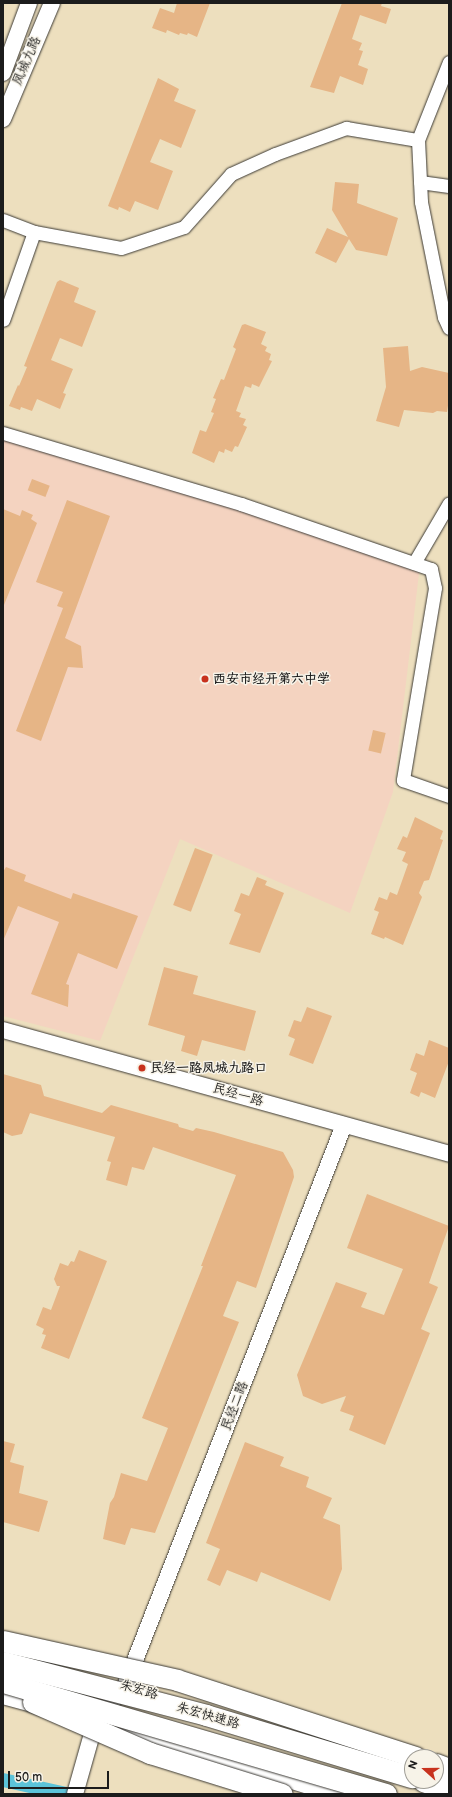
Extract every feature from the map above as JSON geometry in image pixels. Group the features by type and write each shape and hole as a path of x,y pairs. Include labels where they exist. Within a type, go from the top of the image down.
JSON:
{"highway":[{"path":"3,1641 177,1680 404,1753"},
{"name":"朱宏快速路","path":"3,1662 206,1715 404,1775"},
{"name":"朱宏快速路","path":"3,1682 386,1794"},
{"path":"3,1689 150,1753 282,1794"}],"main road":[{"name":"朱宏路","path":"3,1653 125,1686 404,1768"},
{"path":"3,1695 96,1720 338,1794"}],"street":[{"name":"凤城九路","path":"3,73 29,3"},
{"name":"凤城九路","path":"3,119 52,3"},
{"path":"449,62 418,140 421,202 444,318 449,328"},
{"path":"3,220 34,232 121,248 184,226 231,174 275,154 346,128 418,140"},
{"path":"420,182 449,186"},
{"path":"3,320 34,232"},
{"path":"3,433 241,504 431,568 435,588 402,780 449,796"},
{"path":"414,563 449,503"},
{"name":"民经一路","path":"3,1030 449,1154"},
{"name":"民经二路","path":"96,1720 125,1686 344,1125"},
{"path":"76,1794 96,1720"}],"shaded area":[{"name":"西安市经开第六中学","path":"3,434 420,565 393,792 350,913 180,839 100,1041 3,1016"}],"building":[{"path":"177,3 210,3 197,37 188,33 187,35 180,33 179,35 167,30 166,33 152,28 160,8 174,13"},
{"path":"342,3 382,3 381,6 391,9 386,24 360,15 352,39 362,43 359,50 363,51 358,65 368,69 363,85 340,76 334,93 310,87"},
{"path":"158,78 179,89 174,101 196,110 181,148 160,139 150,162 173,171 158,210 135,201 130,212 119,207 118,210 108,206"},
{"path":"335,182 359,184 357,203 398,218 387,256 356,250 349,239 336,263 315,253 327,228 348,237 332,210"},
{"path":"60,280 79,288 74,302 96,311 82,347 60,338 51,360 73,369 63,393 66,394 60,409 37,399 32,411 21,407 20,410 9,406 27,367 24,366 57,282"},
{"path":"245,324 266,332 261,344 267,347 265,351 271,354 269,360 272,361 259,387 252,384 251,388 245,386 236,411 241,413 239,417 246,419 243,425 247,427 238,447 235,446 232,452 225,449 224,453 219,451 214,463 192,453 200,430 206,432 214,413 211,412 216,399 213,398 221,379 224,380 236,349 233,347 242,325"},
{"path":"408,346 410,371 422,367 449,373 449,399 447,412 437,411 433,413 404,410 399,427 376,421 386,387 383,348"},
{"path":"32,479 50,486 45,497 28,490"},
{"path":"67,500 110,516 65,638 81,646 83,668 68,667 41,741 16,731 63,608 57,606 63,592 36,582"},
{"path":"3,509 20,516 22,510 33,515 31,519 37,523 4,605"},
{"path":"373,730 386,733 381,753 368,750"},
{"path":"415,817 443,831 440,839 443,840 429,880 424,881 419,893 422,897 403,945 385,937 384,939 371,934 379,912 374,910 379,897 387,900 390,892 397,895 408,864 402,861 406,852 397,849 403,836 407,838"},
{"path":"195,848 213,855 191,912 173,905"},
{"path":"6,867 26,875 24,881 71,899 73,893 138,916 117,969 78,953 66,984 69,985 68,1007 31,994 59,922 18,906 3,941 3,872"},
{"path":"257,877 267,881 265,885 284,893 260,953 229,944 241,914 234,911 241,893 249,896"},
{"path":"164,967 198,976 193,994 256,1011 245,1051 202,1040 197,1056 181,1051 185,1036 148,1025"},
{"path":"307,1007 332,1016 313,1064 289,1055 295,1039 288,1036 294,1020 301,1022"},
{"path":"429,1040 449,1048 449,1061 435,1098 421,1092 419,1097 410,1093 417,1073 410,1070 416,1053 424,1056"},
{"path":"3,1074 41,1085 44,1096 102,1113 111,1105 178,1124 179,1127 193,1131 196,1128 214,1132 283,1152 293,1170 294,1177 256,1288 237,1281 223,1316 239,1322 155,1533 131,1528 125,1545 103,1539 110,1503 114,1497 121,1473 147,1481 168,1428 142,1418 203,1266 201,1266 236,1175 153,1147 144,1170 132,1167 127,1186 106,1180 111,1162 107,1161 115,1137 30,1113 22,1134 12,1136 3,1132"},
{"path":"367,1194 449,1226 429,1283 438,1287 421,1329 430,1333 385,1445 349,1430 354,1416 340,1411 346,1396 322,1404 303,1396 297,1375 336,1282 367,1293 361,1307 384,1315 403,1269 347,1248"},
{"path":"79,1250 107,1261 69,1359 41,1348 46,1335 42,1334 44,1329 36,1325 43,1307 51,1310 60,1286 57,1286 54,1279 60,1263 68,1266 71,1261 74,1262"},
{"path":"3,1441 15,1444 10,1462 24,1466 19,1493 48,1501 39,1532 3,1522"},
{"path":"245,1442 284,1457 280,1466 309,1477 306,1487 332,1498 323,1518 340,1525 342,1569 330,1601 261,1572 257,1582 227,1570 220,1586 207,1580 220,1549 206,1543"}],"waterway":[{"path":"3,1780 66,1794"}],"place":[{"name":"西安市经开第六中学","path":"205,679"},
{"name":"民经一路凤城九路口","path":"142,1068"}]}
